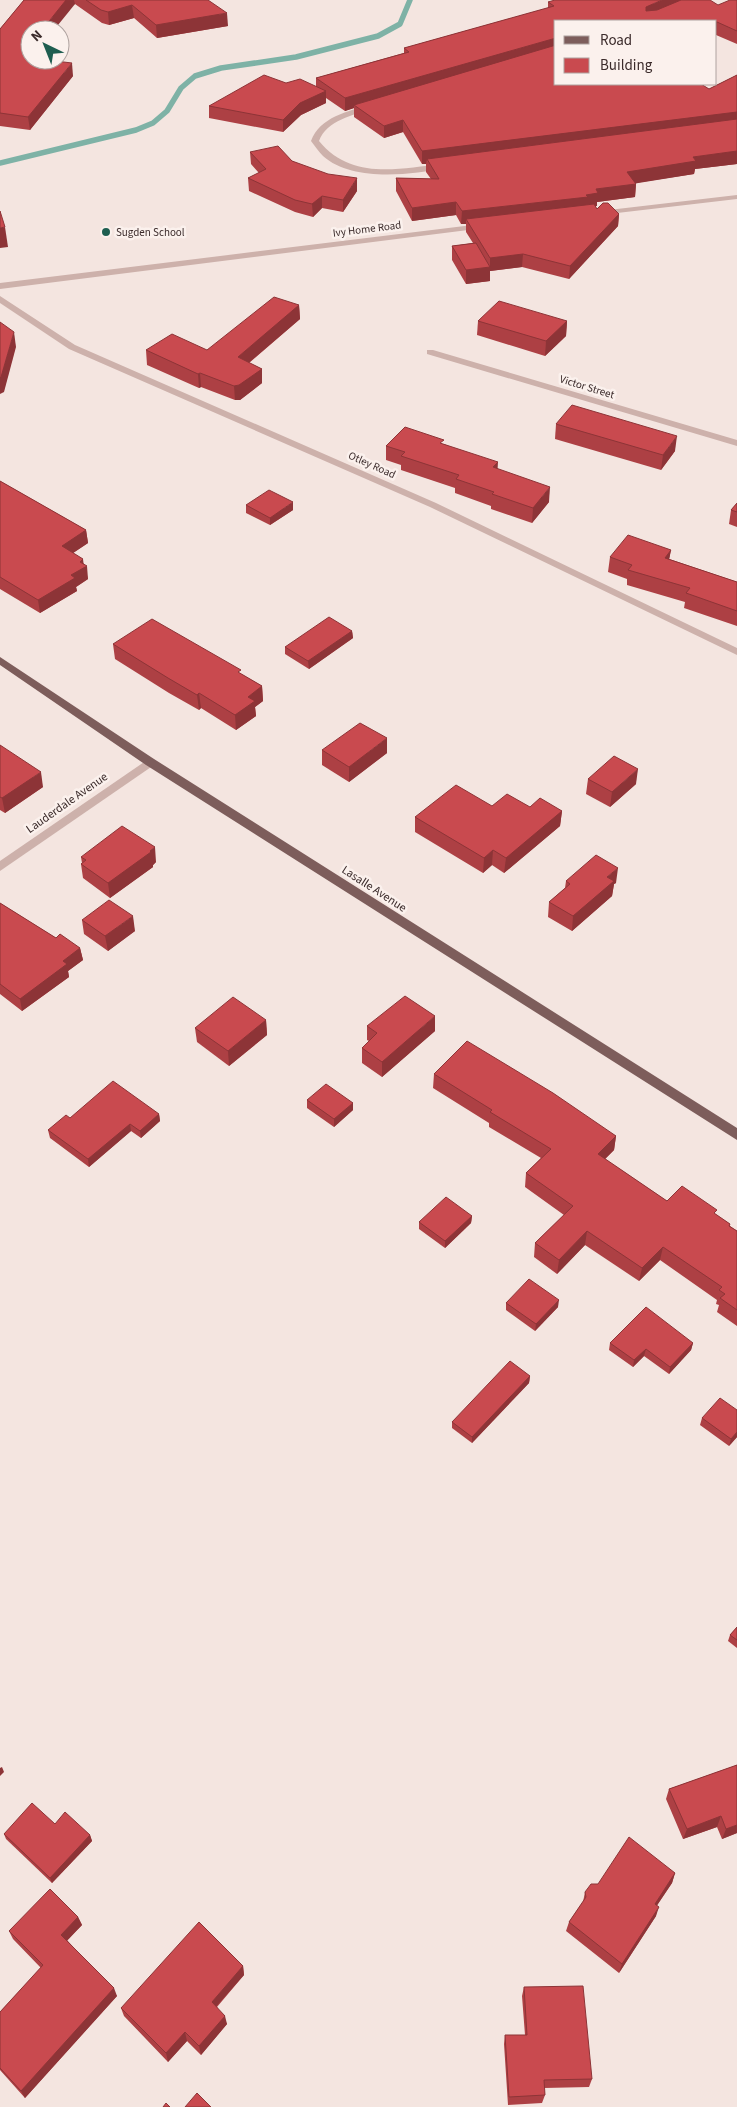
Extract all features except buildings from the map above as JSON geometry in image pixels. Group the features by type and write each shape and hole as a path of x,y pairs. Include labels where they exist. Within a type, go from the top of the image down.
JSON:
{"main road":[{"name":"Lasalle Avenue","path":"0,660 150,762 737,1135"}],"street":[{"path":"380,104 343,116 322,128 317,135 316,141 324,153 338,163 365,170 400,171 452,164"},
{"path":"588,214 737,197"},
{"name":"Ivy Home Road","path":"0,286 489,226"},
{"name":"Otley Road","path":"0,299 72,347 433,505 737,652"},
{"name":"Victor Street","path":"430,352 737,443"},
{"name":"Lauderdale Avenue","path":"0,867 150,762"}],"waterway":[{"path":"0,163 136,130 153,123 167,111 181,88 195,76 221,68 296,57 378,36 400,24 410,0"}],"place":[{"name":"Sugden School","path":"106,232"}]}
